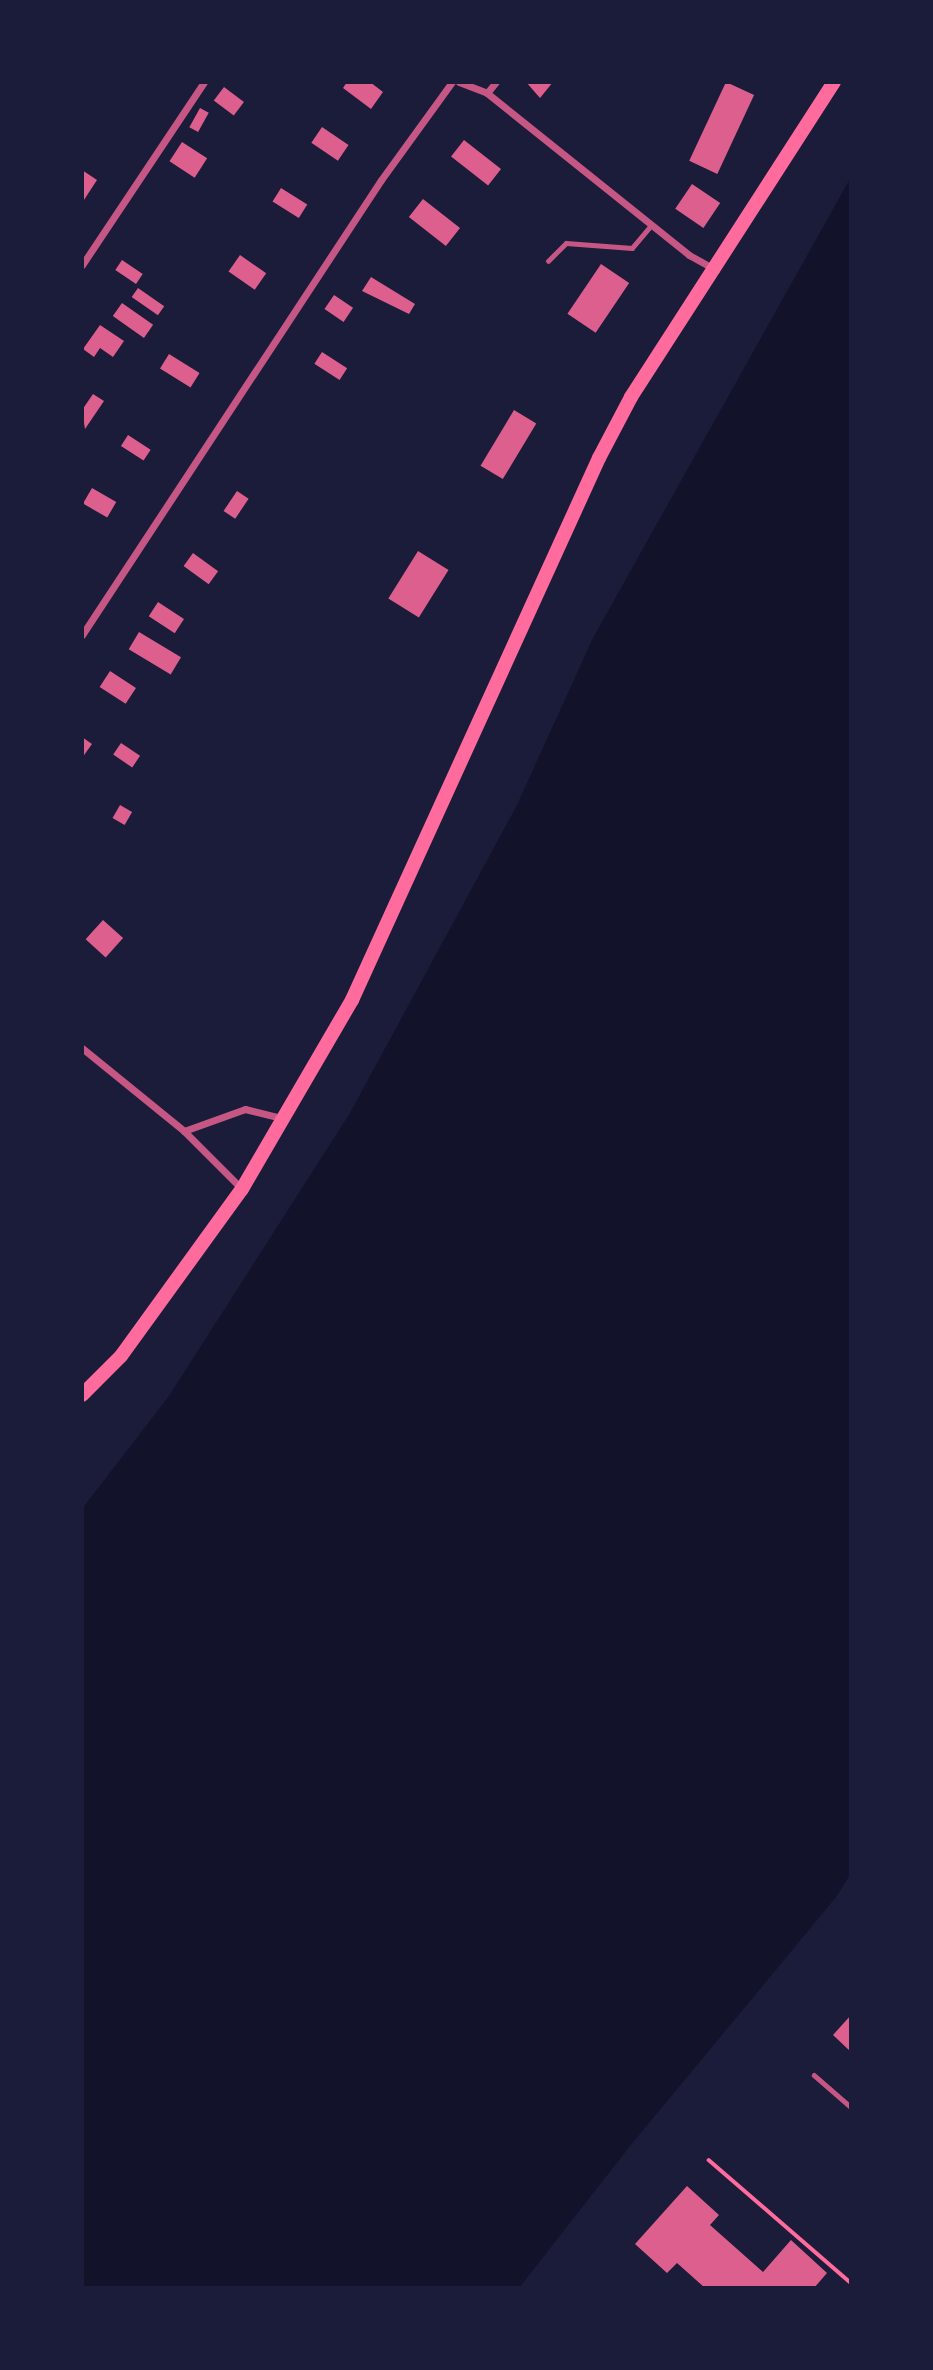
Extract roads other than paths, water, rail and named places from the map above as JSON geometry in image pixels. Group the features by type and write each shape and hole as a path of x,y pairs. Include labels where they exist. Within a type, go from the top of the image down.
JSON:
{"main road":[{"path":"82,1395 121,1356 242,1189 352,1000 599,458 631,397 716,270 834,82"}],"street":[{"path":"82,265 204,82"},
{"path":"82,635 373,191 452,82"},
{"path":"459,82 487,93 651,224 716,270"},
{"path":"487,93 496,82"},
{"path":"82,1048 184,1131 242,1189"},
{"path":"184,1131 245,1110 283,1118"}],"lane":[{"path":"548,261 566,243 632,248 651,224"},
{"path":"814,2075 851,2107"}]}
